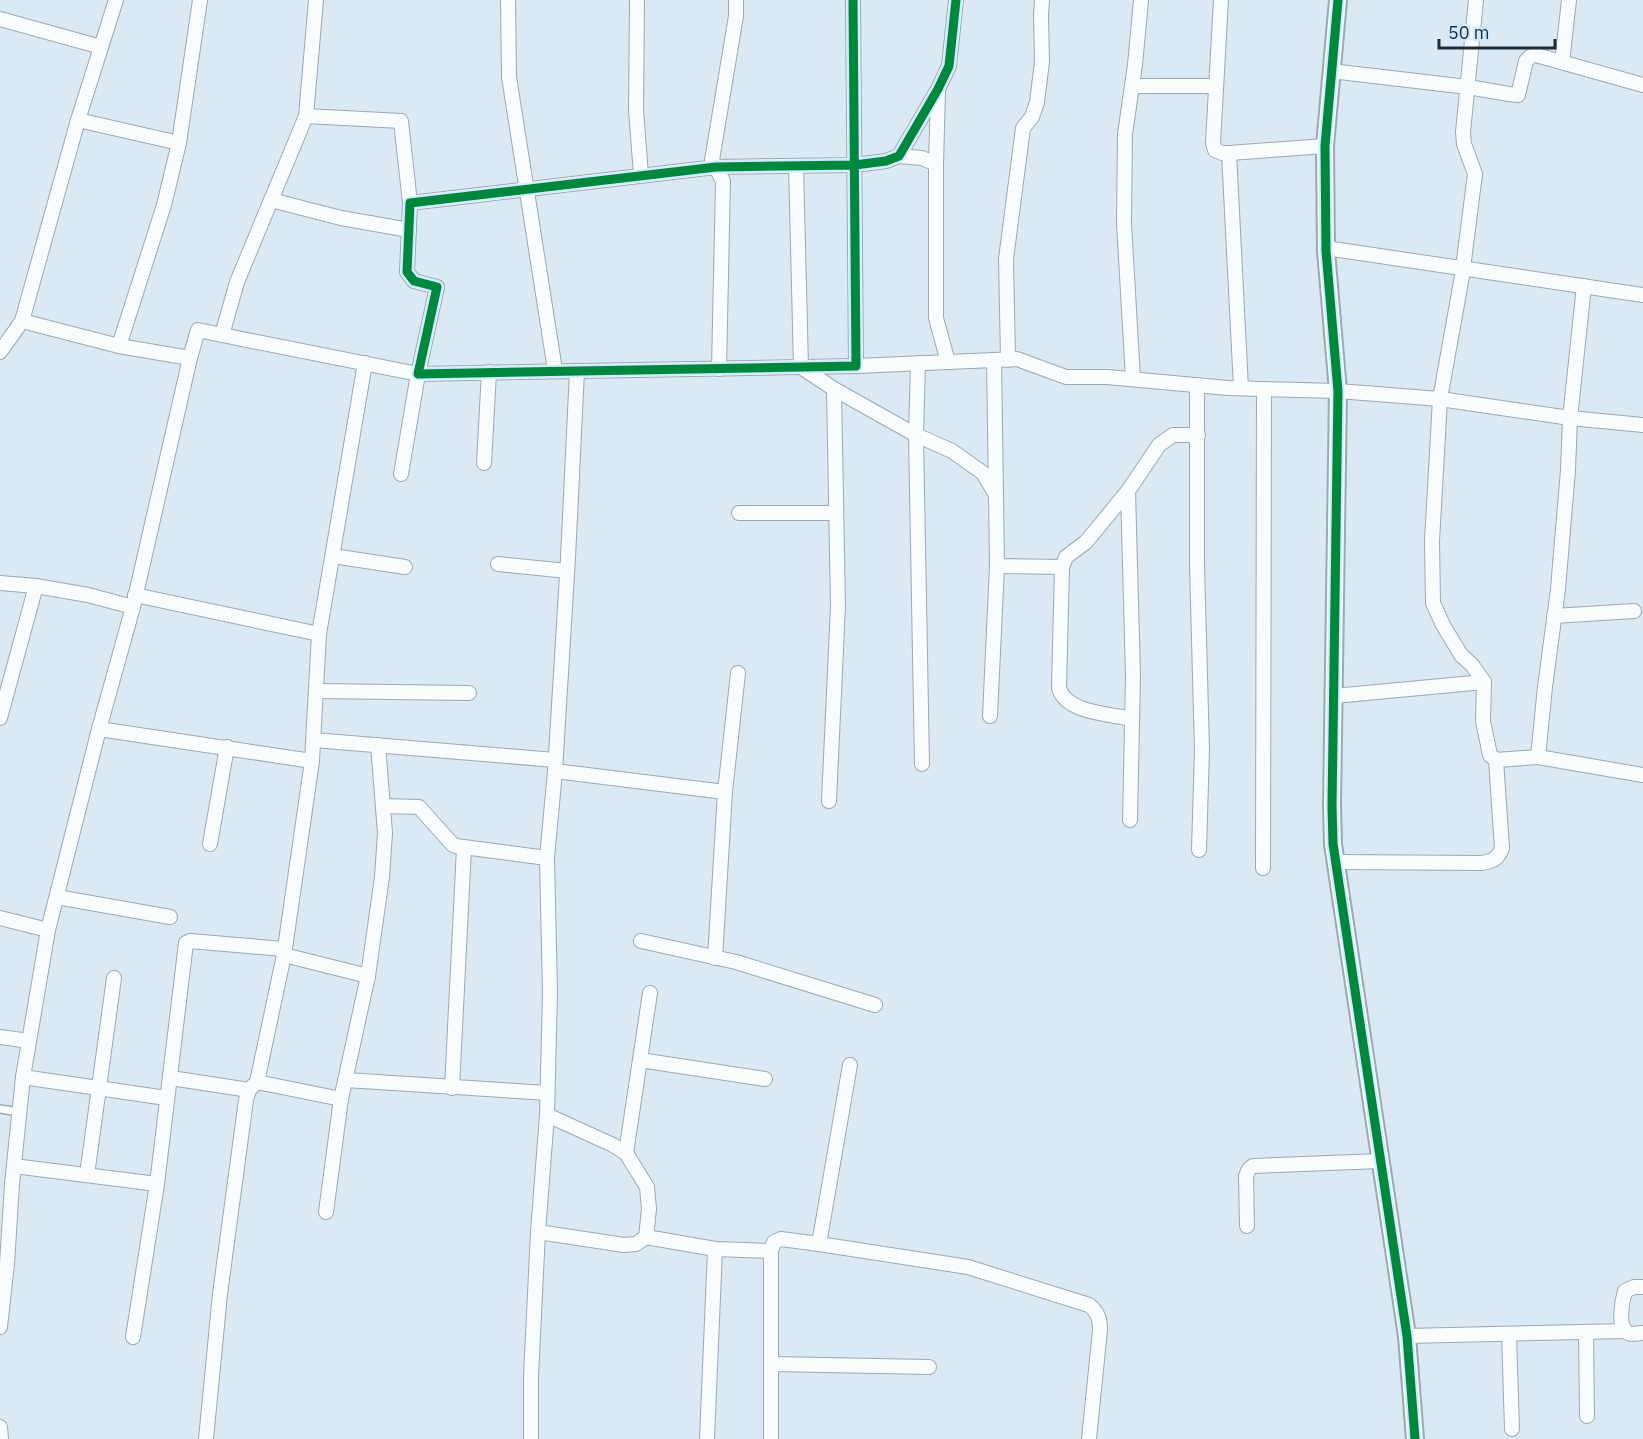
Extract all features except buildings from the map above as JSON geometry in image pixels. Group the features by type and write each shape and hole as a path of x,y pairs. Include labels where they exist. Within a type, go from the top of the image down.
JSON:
{"street":[{"path":"0,352 22,321 78,120 116,0"},
{"path":"119,346 164,204 179,142 200,0"},
{"path":"222,335 237,282 306,116 316,0"},
{"path":"508,0 509,77 555,370"},
{"path":"638,0 635,53 636,110 641,175"},
{"path":"719,369 723,181 712,160 736,16 736,0"},
{"path":"853,0 856,366"},
{"path":"899,156 949,66 956,0"},
{"path":"990,716 1006,259 1023,128 1032,117 1037,102 1042,62 1042,0"},
{"path":"1133,380 1124,223 1125,134 1141,0"},
{"path":"1221,0 1213,147 1217,152 1229,153 1325,146"},
{"path":"1338,0 1325,146 1326,248 1338,391 1332,806 1334,844 1407,1336 1415,1439"},
{"path":"1476,0 1463,132 1464,144 1474,174 1464,269 1440,399 1432,541 1433,603 1461,655 1472,665 1484,682 1483,721 1490,755 1496,760 1538,758 1643,775"},
{"path":"1562,62 1569,0"},
{"path":"0,19 101,47"},
{"path":"1331,71 1518,94 1526,61 1536,55 1643,85"},
{"path":"1132,86 1216,86"},
{"path":"938,89 936,318 948,362"},
{"path":"306,116 401,121 410,203 407,272 414,281 437,287 418,374 401,474"},
{"path":"78,120 179,142"},
{"path":"1229,153 1241,388"},
{"path":"410,203 716,167 855,165 886,161 899,156 922,158 936,164"},
{"path":"796,166 801,367"},
{"path":"271,200 341,218 409,230"},
{"path":"1326,248 1643,295"},
{"path":"1538,758 1558,589 1570,418 1584,286"},
{"path":"22,321 119,346 190,358"},
{"path":"0,1327 7,1264 6,1183 14,1166 23,1077 48,930 134,601 198,330 418,374 856,366 1017,359 1066,377 1107,377 1241,388 1338,391 1440,399 1570,418 1643,424"},
{"path":"206,1439 220,1294 253,1086 284,952 312,761 319,634 365,363"},
{"path":"918,363 916,435 922,764"},
{"path":"801,367 834,389 916,435 952,451 983,473 996,495"},
{"path":"531,1439 537,1232 547,1115 550,992 547,858 567,571 577,370"},
{"path":"484,463 489,372"},
{"path":"1197,385 1197,565 1202,750 1198,850"},
{"path":"829,801 838,606 834,389"},
{"path":"1263,868 1264,389"},
{"path":"1132,719 1081,709 1061,694 1059,688 1062,567 1066,557 1086,542 1128,491 1159,445 1173,435 1198,435"},
{"path":"1128,491 1132,664 1130,820"},
{"path":"739,513 836,513"},
{"path":"333,556 405,567"},
{"path":"498,564 567,571"},
{"path":"997,566 1062,567"},
{"path":"0,583 36,586 134,601 319,634"},
{"path":"0,718 36,586"},
{"path":"1554,616 1634,611"},
{"path":"715,958 725,792 738,673"},
{"path":"1334,696 1484,682"},
{"path":"316,691 469,693"},
{"path":"99,729 312,761"},
{"path":"314,740 378,745 555,766 725,792"},
{"path":"326,1212 341,1099 368,976 382,877 385,833 378,745"},
{"path":"210,844 226,747"},
{"path":"1336,862 1482,863 1493,861 1499,856 1502,848 1496,760"},
{"path":"383,806 419,807 453,845 547,858"},
{"path":"452,1088 464,848"},
{"path":"57,897 170,917"},
{"path":"0,918 48,930"},
{"path":"133,1337 157,1184 185,947 188,941 284,952 368,976"},
{"path":"641,941 736,962 875,1005"},
{"path":"87,1175 114,978"},
{"path":"626,1154 651,993"},
{"path":"0,1036 29,1041"},
{"path":"640,1060 765,1079"},
{"path":"819,1244 850,1065"},
{"path":"23,1077 166,1098"},
{"path":"171,1078 253,1086 341,1099"},
{"path":"346,1080 547,1094"},
{"path":"547,1115 613,1145 626,1154 647,1187 649,1209 646,1237"},
{"path":"1247,1226 1246,1176 1253,1166 1381,1161"},
{"path":"14,1166 157,1184"},
{"path":"537,1232 624,1245 636,1244 646,1237 715,1249 771,1251"},
{"path":"771,1439 771,1251 774,1242 781,1239 968,1267 1089,1305 1096,1311 1100,1320 1100,1330 1089,1439"},
{"path":"707,1439 715,1249"},
{"path":"1643,1287 1634,1287 1625,1291 1622,1301 1622,1325 1631,1334 1643,1333"},
{"path":"1407,1336 1626,1331"},
{"path":"1586,1332 1587,1416"},
{"path":"1509,1334 1512,1429"},
{"path":"772,1364 929,1368"},
{"path":"0,1427 1,1439"}],"lane":[{"path":"0,1109 20,1112"}],"cycle path":[{"path":"853,0 856,366 418,374 437,287 414,281 407,272 410,203 716,167 855,165 886,161 899,156 949,66 956,0"},
{"path":"1338,0 1325,146 1326,251 1338,391 1333,844 1407,1336 1415,1439"}]}
